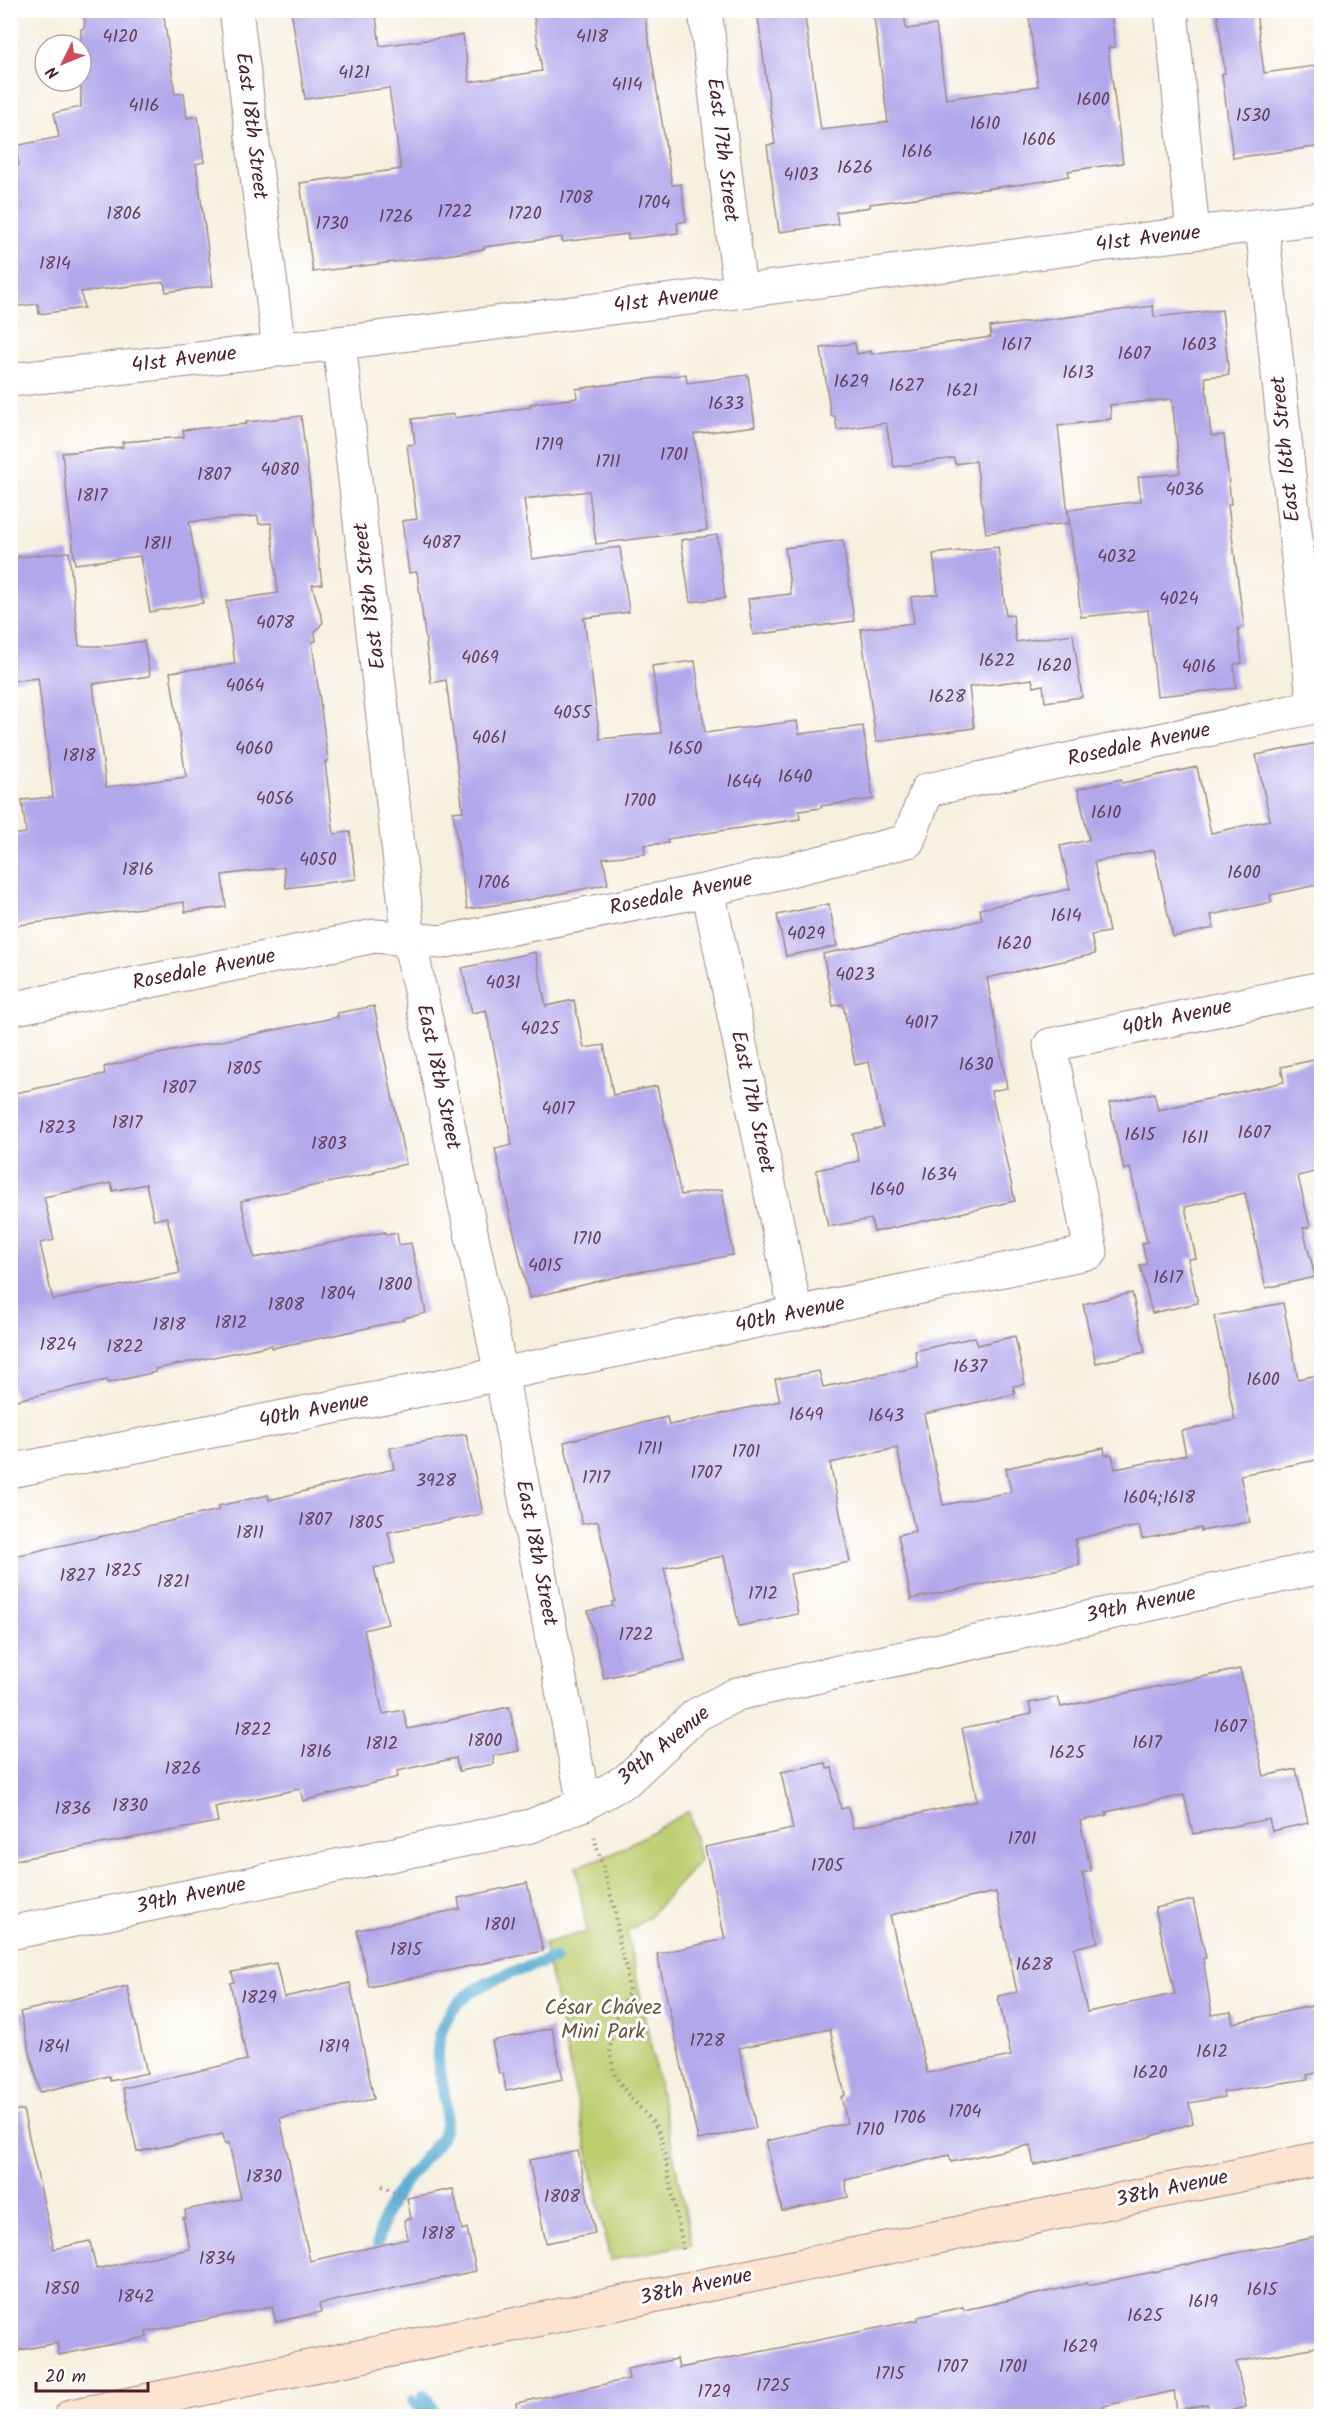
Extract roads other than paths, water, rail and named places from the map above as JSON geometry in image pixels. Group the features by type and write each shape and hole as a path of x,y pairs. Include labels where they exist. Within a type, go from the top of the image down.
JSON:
{"street":[{"name":"East 18th Street","path":"236,10 279,349"},
{"name":"East 17th Street","path":"705,10 740,290"},
{"path":"1171,10 1193,233"},
{"name":"41st Avenue","path":"10,381 339,343 740,290 1322,218"},
{"name":"East 16th Street","path":"1262,226 1314,707"},
{"name":"East 18th Street","path":"339,343 409,939 501,1374 584,1804"},
{"name":"Rosedale Avenue","path":"10,1009 375,936 441,942 708,890 908,841 927,790 1314,707"},
{"name":"East 17th Street","path":"708,890 796,1314"},
{"name":"40th Avenue","path":"10,1471 501,1374 1091,1252 1050,1046 1322,988"},
{"name":"39th Avenue","path":"10,1933 531,1826 584,1804 627,1780 696,1716 737,1694 1322,1567"},
{"name":"38th Avenue","path":"71,2416 1322,2158"}],"waterway":[{"path":"378,2243 389,2207 409,2177 442,2136 446,2110 439,2068 439,2043 445,2022 456,2005 472,1992 491,1981 555,1958"},
{"path":"424,2395 438,2416"},
{"path":"413,2401 430,2416"}],"park label":[{"name":"César Chávez Mini Park","path":"603,2020"}]}
